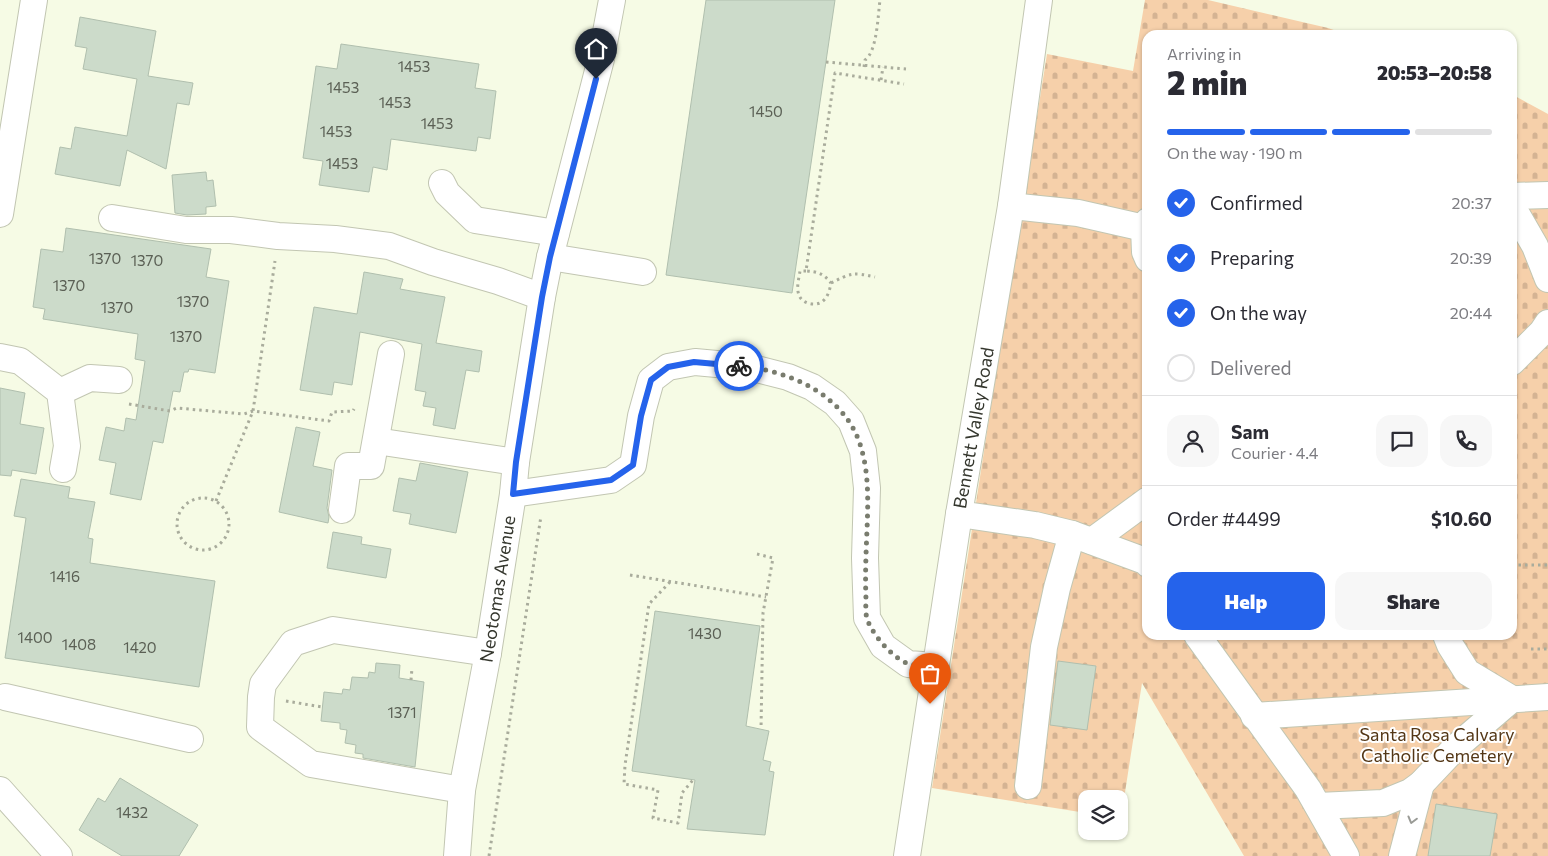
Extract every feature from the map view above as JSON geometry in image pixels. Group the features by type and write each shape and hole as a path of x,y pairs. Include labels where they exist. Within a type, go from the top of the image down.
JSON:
{"street":[{"path":"0,214 8,111 34,0"},
{"name":"Neotomas Avenue","path":"457,856 462,790 488,653 542,297 550,257 601,60 612,0"},
{"name":"Bennett Valley Road","path":"907,856 959,514 1011,206 1039,0"},
{"path":"442,183 447,193 475,220 556,233"},
{"path":"1517,196 1548,195"},
{"path":"1011,206 1078,214 1142,225"},
{"path":"1517,215 1535,246 1548,279"},
{"path":"112,218 186,230 231,230 389,246 542,297"},
{"path":"550,257 643,272"},
{"path":"1517,357 1532,343 1548,323"},
{"path":"342,510 348,466 372,466 391,354"},
{"path":"0,357 20,360 60,392 67,446 63,469"},
{"path":"513,494 611,480 633,465 641,416 651,380 668,367 694,362 749,367 788,377 812,387 835,404 851,421 862,451 867,488 865,558 867,618 883,646 908,664 936,666"},
{"path":"60,392 90,378 119,380"},
{"path":"376,442 516,462"},
{"path":"1028,786 1044,647 1057,588 1082,538 1142,503"},
{"path":"959,514 1035,525 1082,538 1142,560"},
{"path":"462,790 311,764 260,727 263,684 293,643 333,630 488,653"},
{"path":"1201,640 1308,789 1346,856"},
{"path":"1448,640 1467,672 1512,699"},
{"path":"2,696 190,739"},
{"path":"1254,716 1548,697"},
{"path":"1318,806 1383,803 1410,792 1421,784 1456,747 1512,699"},
{"path":"1402,856 1421,784"},
{"path":"0,790 59,856"}],"path":[{"path":"864,67 865,60 873,49 880,0"},
{"path":"826,62 864,67 906,69"},
{"path":"881,80 883,67"},
{"path":"806,271 835,73 904,84"},
{"path":"216,501 253,411 278,236"},
{"path":"831,283 825,275 819,272 800,271 799,296 803,301 811,304 824,301 831,283 849,274 857,273 875,277"},
{"path":"119,380 119,402 170,411 177,408 244,414 253,411 330,421 332,412 353,411 354,404"},
{"path":"198,498 216,501 226,512 229,527 226,534 216,546 201,550 194,548 180,538 176,521 179,514 190,501 198,498"},
{"path":"489,856 542,512"},
{"path":"757,554 774,558 763,613 761,729"},
{"path":"1517,565 1548,565"},
{"path":"630,575 766,597"},
{"path":"670,582 649,604 625,765 624,784 658,790 653,818 678,823 682,793 693,780"},
{"path":"1531,649 1548,649"},
{"path":"261,697 322,707"}],"green space":[{"name":"Santa Rosa Calvary Catholic Cemetery","path":"1145,0 1208,0 1334,30 1142,30 1142,640 1517,640 1517,97 1548,114 1548,856 1244,856 1142,683 1125,790 1078,790 1078,812 932,788 1047,54 1133,71"}],"building":[{"path":"706,0 835,0 792,293 666,275"},
{"path":"80,17 156,31 148,76 193,83 189,105 177,103 166,169 127,150 120,186 55,174 60,147 71,149 75,127 127,136 137,79 83,69 87,48 75,46"},
{"path":"341,44 479,64 475,88 496,91 490,139 478,137 476,151 391,139 387,170 373,167 369,192 319,185 323,161 303,158 316,66 337,69"},
{"path":"206,172 207,181 213,180 216,206 206,207 206,214 187,215 175,213 172,175"},
{"path":"66,228 211,249 206,277 229,281 215,373 189,369 188,372 184,372 180,392 173,391 163,443 153,441 141,500 110,494 116,463 99,460 106,427 124,431 126,418 136,420 145,361 135,359 138,334 43,319 45,309 33,307 41,249 63,252"},
{"path":"364,272 403,279 400,289 445,297 436,343 482,351 479,372 466,370 455,429 433,425 436,408 423,406 426,392 415,390 422,344 360,332 352,385 334,382 332,395 300,390 314,307 357,314"},
{"path":"0,388 25,393 20,424 44,428 36,474 12,470 11,476 0,475"},
{"path":"296,427 320,432 313,466 332,470 327,508 328,523 279,512"},
{"path":"420,463 468,472 456,533 409,524 411,514 393,511 399,478 416,481"},
{"path":"21,479 70,487 68,498 95,502 88,538 93,539 90,563 215,581 199,687 5,658 26,518 14,516"},
{"path":"333,532 362,537 361,544 391,549 386,578 327,568"},
{"path":"655,611 760,626 746,726 769,731 763,760 771,762 769,771 774,772 765,835 687,829 695,780 632,771"},
{"path":"1058,661 1096,666 1087,730 1050,725"},
{"path":"376,663 400,665 399,678 424,682 415,767 363,758 363,754 355,753 356,745 345,743 347,730 340,729 340,723 321,721 324,692 342,694 343,689 350,690 352,677 368,678 369,672 375,673"},
{"path":"120,778 198,825 179,856 122,856 79,830 98,798 105,802"},
{"path":"1436,804 1497,814 1490,856 1428,856"}],"way so far":[{"path":"739,366 788,377 812,387 835,404 851,421 862,451 867,488 865,558 867,618 883,646 908,664 936,666 930,704"}],"route":[{"path":"596,79 550,257 542,297 516,462 513,494 611,480 633,465 641,416 651,380 668,367 694,362 739,366"}]}
